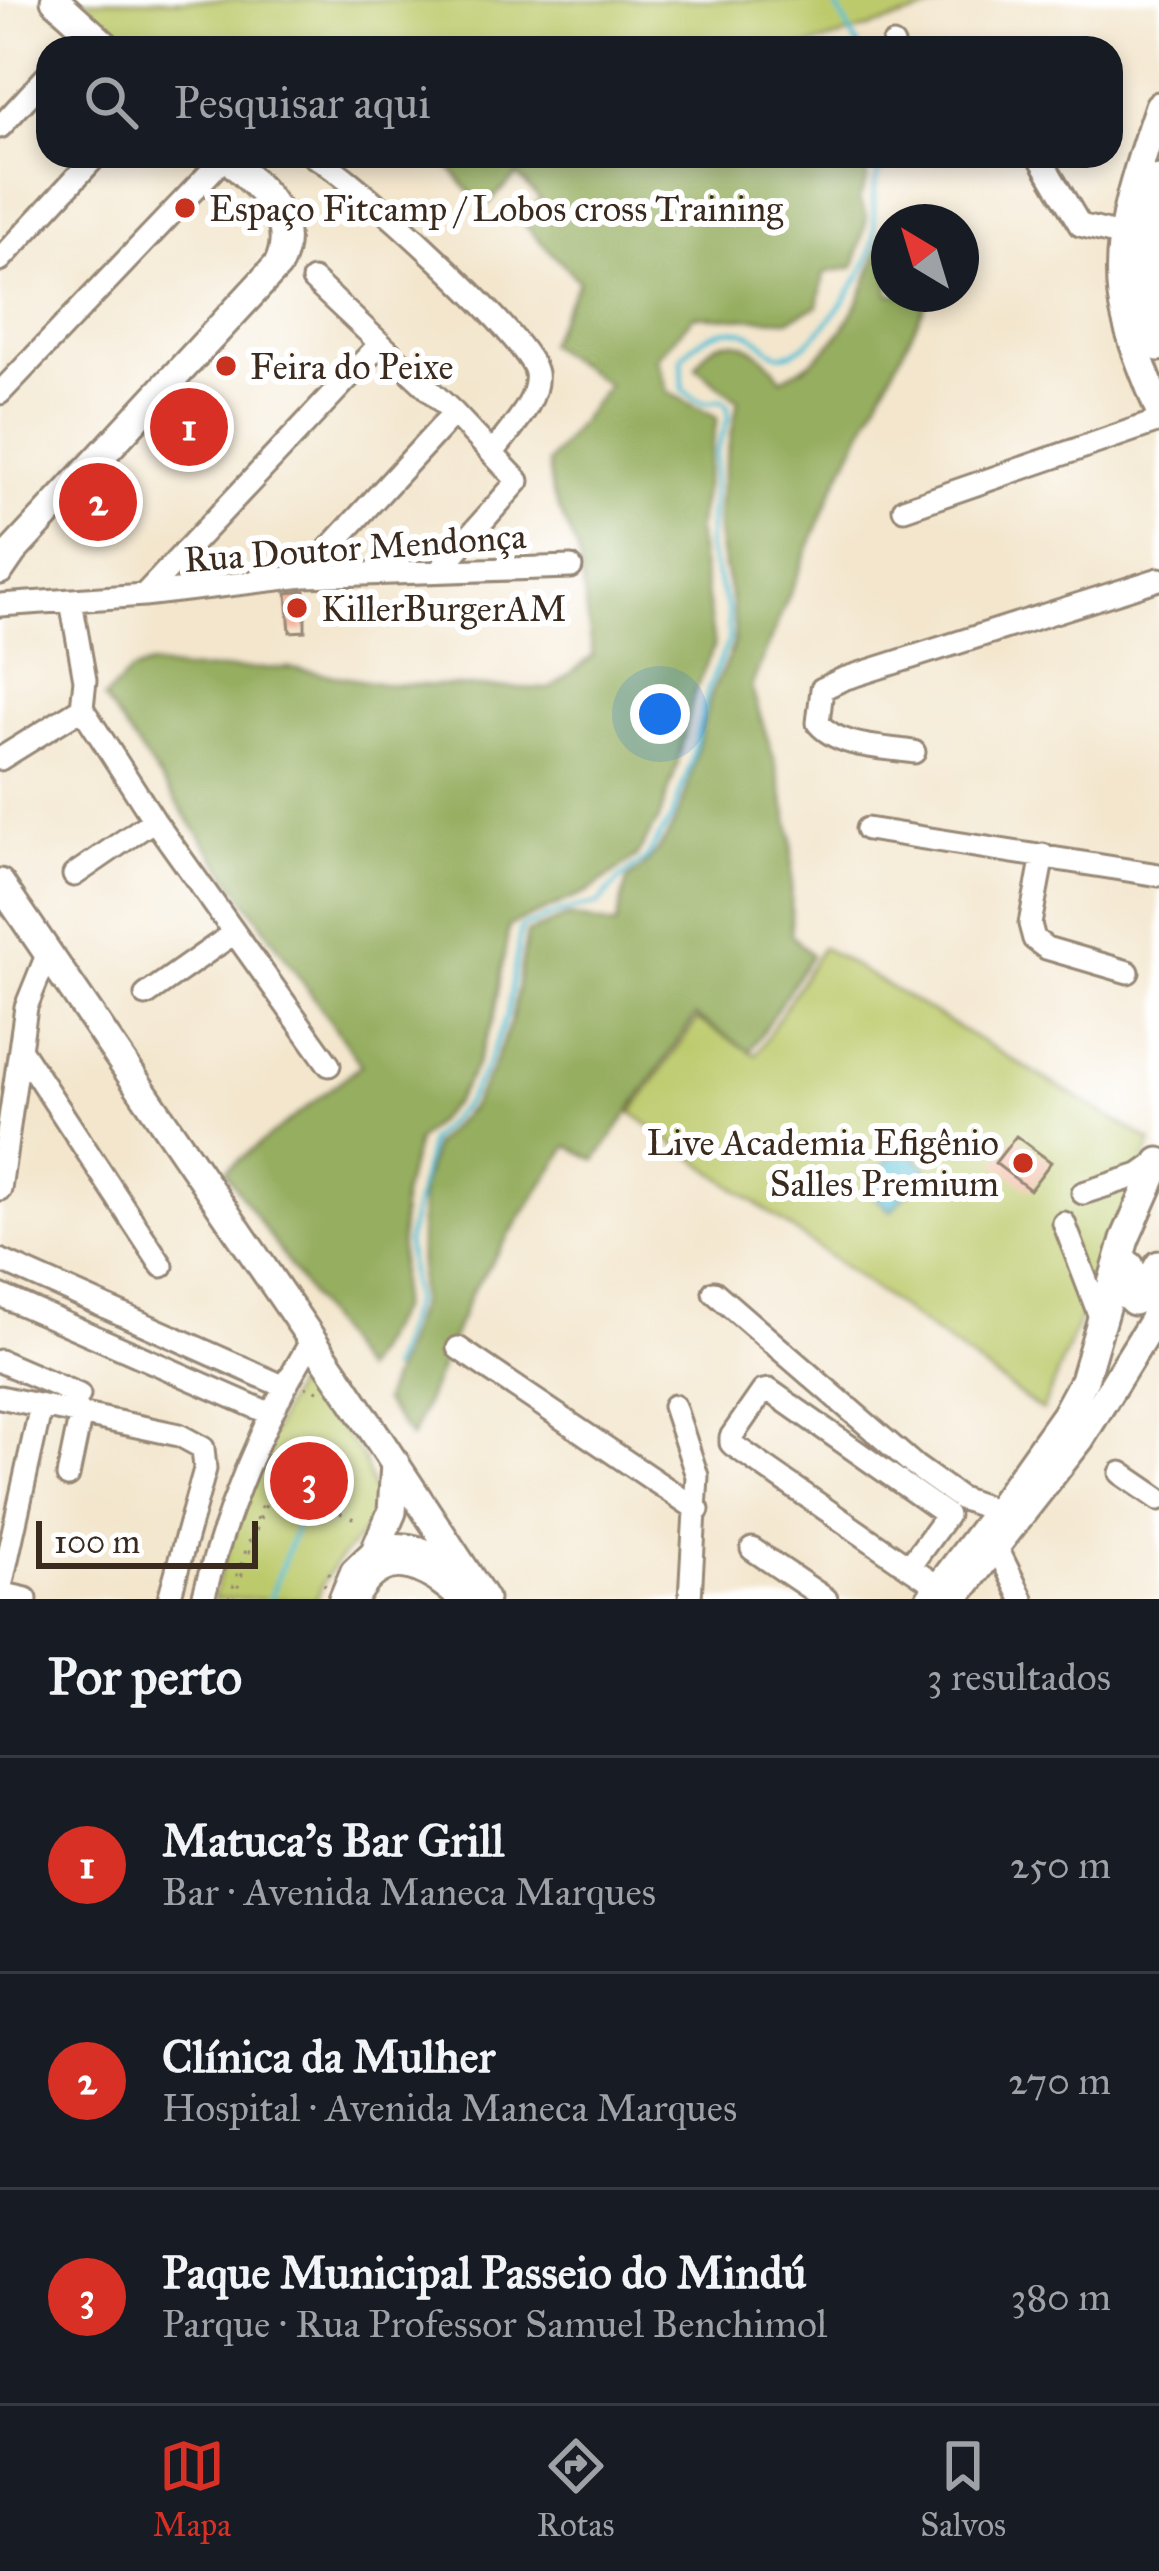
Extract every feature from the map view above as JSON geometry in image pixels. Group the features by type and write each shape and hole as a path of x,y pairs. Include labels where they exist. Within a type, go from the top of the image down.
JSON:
{"main road":[{"path":"40,0 80,36"},
{"path":"55,0 83,36"},
{"path":"1159,106 1123,236 1124,310 1159,410"},
{"path":"1,561 269,253 273,241 269,219 226,168"},
{"path":"1159,179 1146,223 1144,272 1159,346"},
{"path":"0,884 312,1340 339,1394 395,1463 473,1594"},
{"path":"941,1595 1084,1380 1125,1239 1159,1162"},
{"path":"1159,1177 1123,1286 1126,1298 1141,1297 1159,1264"},
{"path":"941,1595 996,1546 1080,1439 1157,1316"},
{"path":"377,1546 392,1512 395,1463"},
{"path":"354,1599 374,1572 403,1563 473,1594"}],"street":[{"path":"0,127 36,88"},
{"path":"0,260 85,168"},
{"path":"0,393 211,168"},
{"path":"331,168 354,184 529,356 537,380 534,392 493,453"},
{"path":"1046,168 1080,225 1123,236"},
{"path":"313,280 454,412 518,483 439,571"},
{"path":"144,595 379,344"},
{"path":"304,576 454,412"},
{"path":"904,509 1159,421"},
{"name":"Rua Doutor Mendonça","path":"0,605 144,595 304,576 571,567"},
{"path":"914,752 851,742 823,730 818,723 822,689 1159,579"},
{"path":"71,601 85,680 82,708 154,820 329,1065"},
{"path":"0,759 82,708"},
{"path":"74,875 154,820"},
{"path":"867,829 1159,875"},
{"path":"1043,855 1030,924 1034,939 1046,948 1128,972"},
{"path":"146,994 234,933"},
{"path":"0,1189 26,1007 46,955"},
{"path":"20,1049 162,1266"},
{"path":"1083,1193 1138,1175 1159,1162"},
{"path":"1064,1223 1102,1322"},
{"path":"0,1260 290,1389"},
{"path":"714,1292 915,1466 960,1498 998,1511"},
{"path":"0,1295 274,1423"},
{"path":"203,1599 229,1513 312,1340"},
{"path":"458,1348 698,1510"},
{"path":"0,1361 80,1404 179,1435 203,1448 205,1469 169,1599"},
{"path":"909,1567 947,1515 763,1390 731,1444 909,1567 941,1595"},
{"path":"0,1397 41,1406 80,1404"},
{"path":"68,1476 80,1404"},
{"path":"26,1599 0,1592 41,1406"},
{"path":"674,1406 696,1468 698,1510 690,1599"},
{"path":"1121,1473 1159,1499"},
{"path":"340,1599 352,1570 377,1546 410,1544 427,1549 473,1594"},
{"path":"996,1546 1022,1599"},
{"path":"752,1549 826,1599"}],"path":[{"path":"290,1389 310,1386 339,1394"},
{"path":"232,1599 287,1451 274,1423"},
{"path":"232,1599 262,1514 292,1451"},
{"path":"272,1485 357,1520"},
{"path":"321,1599 328,1571 342,1557"}],"green space":[{"path":"63,0 961,0 842,36 105,36"},
{"path":"451,168 866,168 867,180 859,200 867,218 854,267 824,273 818,306 788,320 694,316 657,357 668,392 717,418 697,531 714,646 694,694 659,819 636,857 588,892 509,926 493,1020 474,1070 454,1103 417,1141 402,1196 399,1308 362,1372 225,1171 361,1065 104,699 130,672 150,665 183,670 291,668 382,684 550,689 593,656 578,552 552,493 548,463 608,385 547,344 579,281 521,221 540,199 517,175 483,209"},
{"path":"871,269 871,312 922,312 834,487 751,687 792,837 791,935 811,955 750,1051 695,1016 596,1160 568,1146 471,1293 411,1438 383,1401 419,1303 421,1192 434,1144 470,1108 491,1071 512,1018 527,933 569,916 616,926 627,880 665,840 677,818 713,690 733,645 733,612 718,514 738,400 696,367 716,345 728,342 751,348 781,379 804,367 838,336"},
{"path":"822,947 1152,1142 1042,1411 632,1113 697,1020 756,1055"},
{"path":"305,1385 363,1458 378,1507 329,1574 317,1599 213,1599 240,1503 293,1387"}],"water":[{"path":"901,1145 928,1169 891,1211 864,1188"}],"building":[{"name":"KillerBurgerAM","path":"305,591 305,631 290,632 287,593"},
{"name":"Live Academia Efigênio Salles Premium","path":"1016,1136 1051,1162 1030,1190 995,1163"}],"waterway":[{"path":"833,0 852,36"},
{"path":"390,1370 413,1301 407,1242 430,1140 465,1104 486,1068 507,1015 521,928 598,904 646,859 672,817 708,689 729,640 728,611 708,547 716,454 728,405 721,400 700,401 683,389 682,357 706,337 726,331 746,333 778,354 790,353 817,333 844,300 869,257 881,168"},
{"path":"270,1599 324,1449"}],"place":[{"name":"Espaço Fitcamp / Lobos cross Training","path":"185,208"},
{"name":"Feira do Peixe","path":"226,366"},
{"name":"Matuca's Bar Grill","path":"189,427"},
{"name":"Clínica da Mulher","path":"98,502"},
{"name":"KillerBurgerAM","path":"297,608"},
{"name":"Live Academia Efigênio Salles Premium","path":"1023,1163"},
{"name":"Paque Municipal Passeio do Mindú","path":"309,1481"}]}
